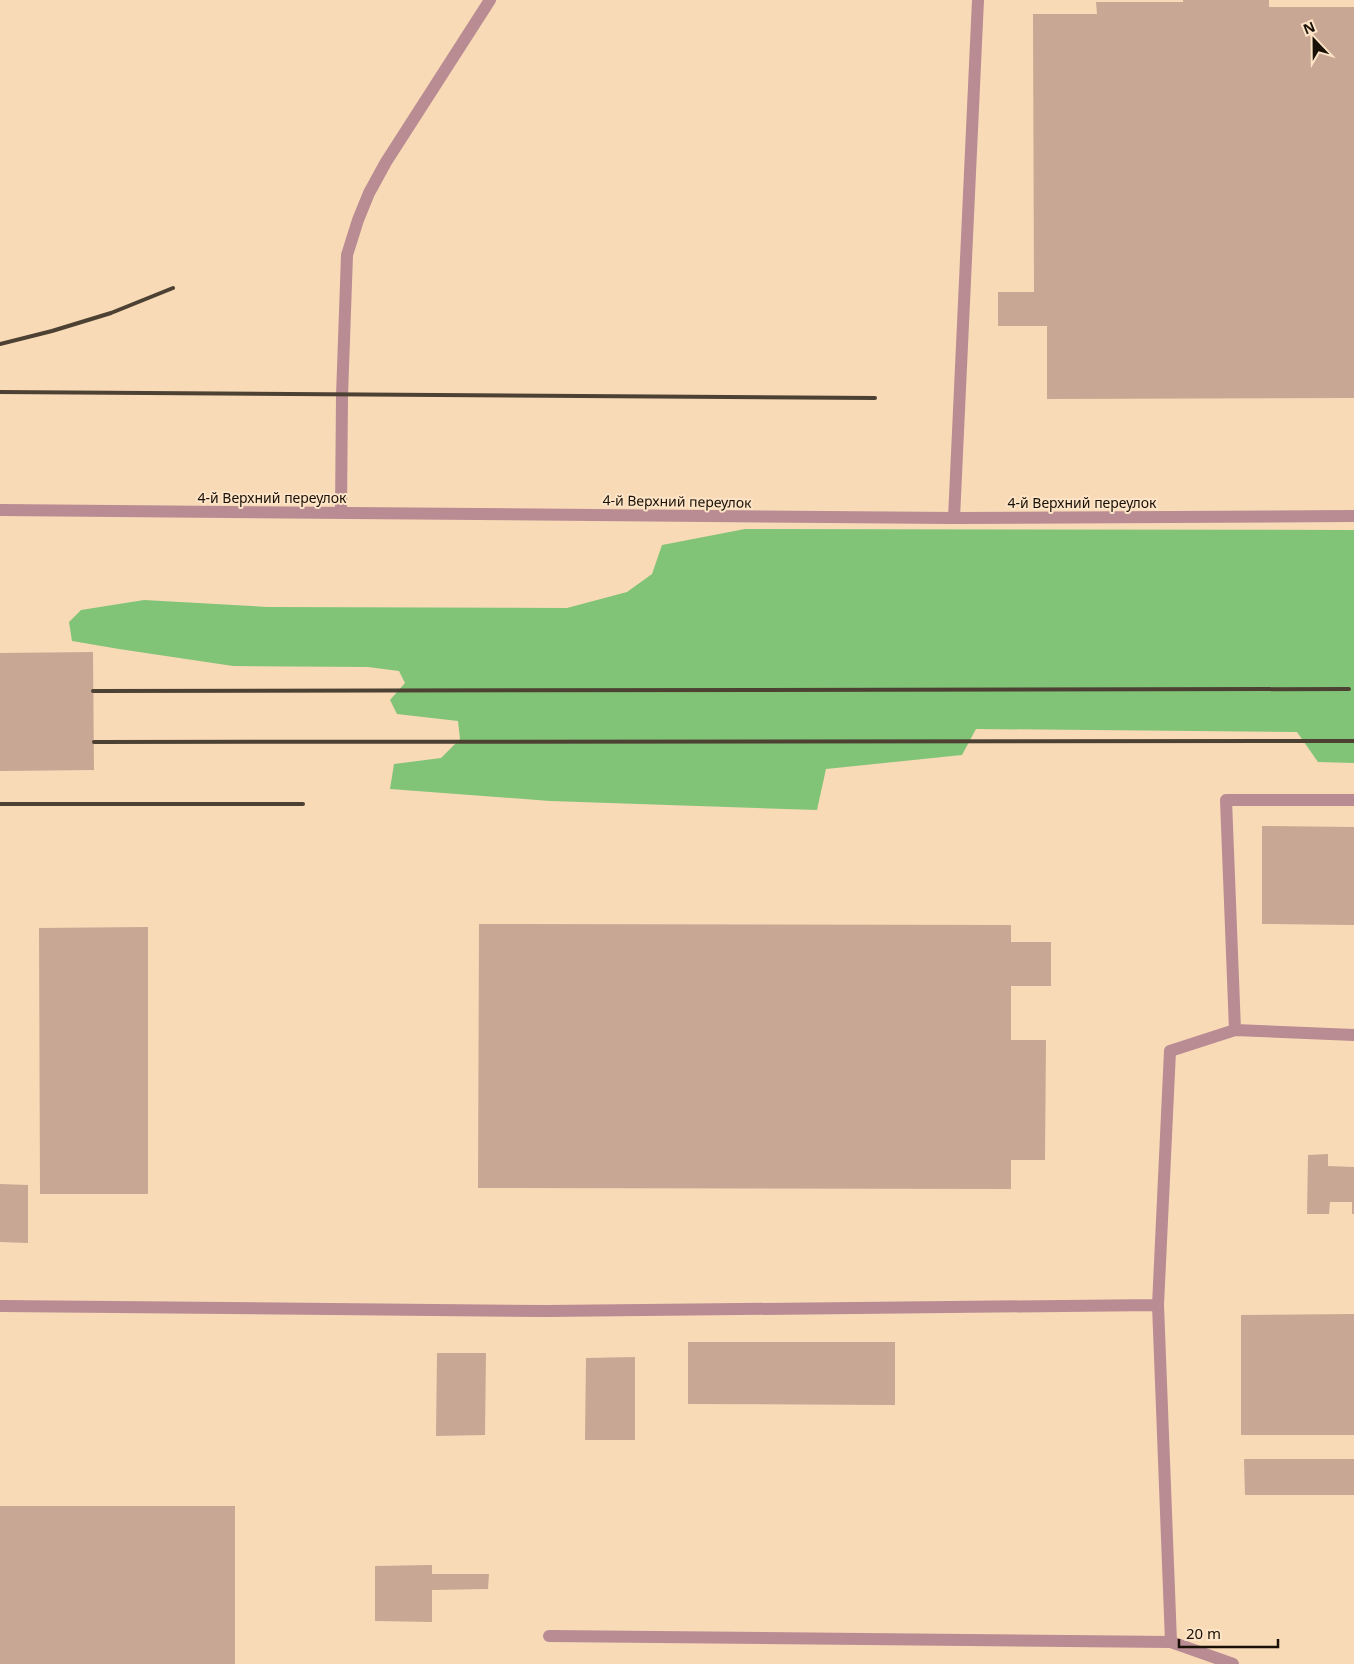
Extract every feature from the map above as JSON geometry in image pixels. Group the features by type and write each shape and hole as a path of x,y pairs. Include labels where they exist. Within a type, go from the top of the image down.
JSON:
{"street":[{"path":"341,512 342,368 347,255 369,192 386,162 490,0"},
{"path":"954,518 978,0"},
{"name":"4-й Верхний переулок","path":"0,510 954,518 1354,516"},
{"path":"1235,1030 1226,800 1354,800"},
{"path":"1171,1642 1158,1305 1170,1051 1235,1030 1354,1035"},
{"path":"0,1306 546,1311 1158,1305"},
{"path":"549,1636 1171,1642 1233,1664"}],"shaded area":[{"path":"0,0 1354,0 1354,1664 0,1664"}],"green space":[{"path":"745,529 1354,530 1354,763 1318,762 1297,732 976,729 962,755 826,769 817,810 550,801 390,789 394,764 441,758 460,739 458,721 397,714 390,700 405,683 399,671 368,667 233,666 72,641 69,622 81,610 144,600 267,607 567,608 627,592 652,574 662,545"}],"building":[{"path":"1183,0 1269,0 1269,7 1354,7 1354,398 1047,399 1047,326 998,326 998,292 1034,292 1033,14 1097,14 1096,2 1183,2"},
{"path":"93,652 94,770 0,771 0,653"},
{"path":"1262,826 1354,827 1354,925 1262,924"},
{"path":"479,924 1011,925 1011,942 1051,942 1051,986 1011,986 1011,1040 1046,1040 1045,1160 1011,1160 1011,1189 478,1188"},
{"path":"148,927 148,1194 40,1194 39,928"},
{"path":"1328,1154 1328,1166 1354,1167 1354,1214 1352,1214 1352,1202 1330,1202 1329,1214 1307,1214 1308,1155"},
{"path":"0,1184 28,1185 28,1243 0,1242"},
{"path":"1354,1314 1354,1435 1241,1435 1241,1315"},
{"path":"688,1342 895,1342 895,1405 688,1404"},
{"path":"437,1353 486,1353 485,1435 436,1436"},
{"path":"635,1357 635,1440 585,1440 586,1358"},
{"path":"1244,1459 1354,1459 1354,1495 1245,1495"},
{"path":"0,1506 235,1506 235,1664 0,1664"},
{"path":"432,1565 432,1574 489,1574 488,1589 432,1590 432,1622 375,1621 375,1566"}],"railway":[{"path":"0,344 111,313 173,288"},
{"path":"0,392 875,398"},
{"path":"93,691 1349,689"},
{"path":"94,742 1354,741"},
{"path":"0,804 303,804"}]}
